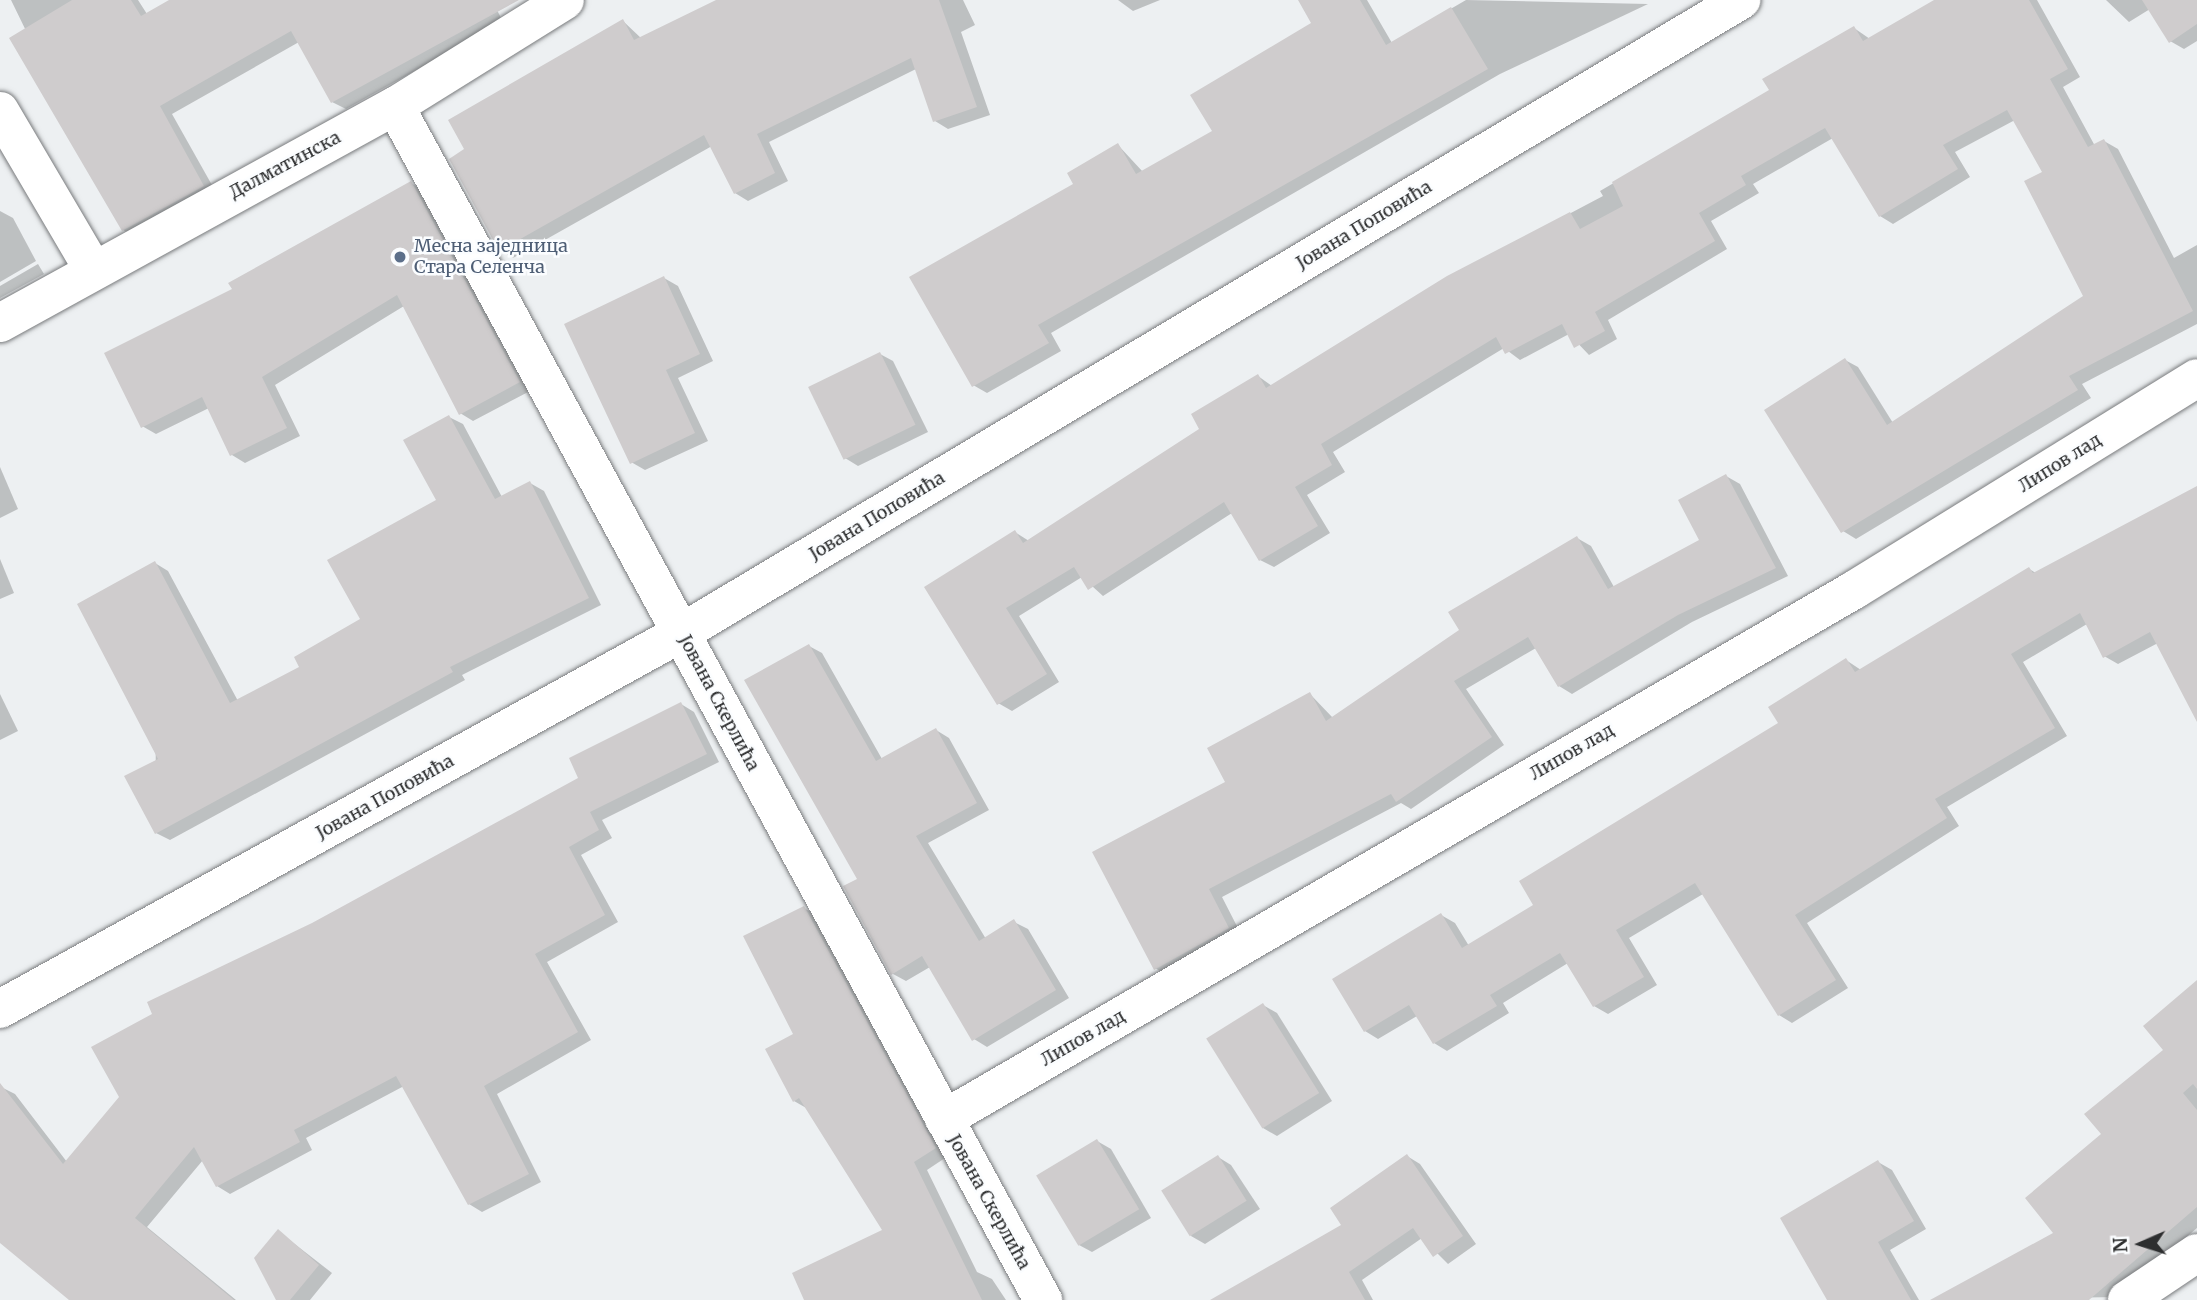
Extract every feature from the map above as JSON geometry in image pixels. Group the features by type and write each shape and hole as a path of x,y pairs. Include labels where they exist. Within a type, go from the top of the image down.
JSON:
{"street":[{"name":"Далматинска","path":"0,323 92,268 396,106 565,0"},
{"name":"Јована Поповића","path":"0,1009 681,633 1741,0"},
{"name":"Јована Скерлића","path":"396,106 1043,1300"},
{"path":"0,111 92,268"},
{"name":"Липов лад","path":"944,1119 1854,590 2197,378"},
{"path":"2127,1300 2197,1253"}],"building":[{"path":"72,0 131,0 141,16 169,0 519,0 331,103 291,31 160,106 204,186 122,231 9,38"},
{"path":"716,0 939,0 977,107 933,122 911,58 757,134 775,173 734,194 704,135 499,251 449,159 464,149 448,120 623,19 634,40"},
{"path":"1298,0 1360,0 1386,45 1451,7 1488,69 1038,325 1049,343 972,387 909,277 1073,184 1067,173 1118,143 1136,174 1212,131 1190,95 1311,23"},
{"path":"1934,0 2029,0 2068,69 2050,79 2088,147 2104,139 2193,311 2069,376 2078,390 1841,533 1764,410 1845,358 1887,425 2083,296 2024,181 2042,172 2007,110 1943,145 1958,169 1879,217 1825,128 1741,176 1746,185 1699,213 1715,241 1595,312 1605,331 1574,348 1562,324 1505,354 1496,337 1321,444 1332,465 1295,487 1318,526 1259,561 1224,502 1088,590 1074,567 1006,608 1047,674 997,705 924,587 1015,530 1023,543 1199,429 1191,414 1258,374 1266,388 1447,276 1570,212 1580,229 1623,206 1612,182 1769,90 1762,79 1854,26 1863,41"},
{"path":"2142,0 2197,0 2197,24 2169,43"},
{"path":"411,181 520,382 459,415 397,295 262,377 287,428 230,456 202,397 141,428 104,353 232,289 228,283"},
{"path":"664,276 700,354 666,370 695,433 630,464 564,324"},
{"path":"880,352 916,425 844,460 808,387"},
{"path":"449,415 495,499 530,481 589,598 450,667 453,672 155,834 124,776 158,759 77,604 155,561 230,703 299,667 294,657 360,619 327,560 436,500 403,440"},
{"path":"1726,474 1776,568 1678,615 1558,687 1528,637 1454,681 1492,737 1396,802 1391,794 1209,889 1229,928 1154,970 1092,852 1225,782 1207,748 1310,692 1326,721 1459,630 1448,612 1577,536 1608,589 1699,540 1678,500"},
{"path":"2197,486 2197,722 2150,632 2103,658 2080,613 2011,654 2055,728 1935,799 1947,818 1795,915 1836,980 1778,1016 1695,883 1616,930 1644,977 1593,1007 1560,953 1490,995 1497,1006 1433,1044 1409,1005 1364,1032 1332,979 1441,913 1462,948 1533,905 1519,881 1778,723 1768,707 1846,658 1855,672 2029,567 2033,573"},
{"path":"809,644 876,761 936,728 977,803 916,836 979,941 1014,919 1056,990 972,1041 922,956 891,975 843,886 857,879 744,680"},
{"path":"681,702 707,754 590,812 599,830 569,847 605,915 535,954 578,1032 484,1086 529,1174 468,1205 396,1076 294,1130 300,1142 216,1187 194,1147 135,1218 234,1300 69,1300 0,1243 0,1083 63,1164 119,1097 91,1047 152,1014 147,1002 312,923 578,778 569,758"},
{"path":"804,906 936,1148 914,1162 982,1300 804,1300 792,1273 882,1230 799,1098 793,1102 765,1049 793,1034 743,936"},
{"path":"2197,980 2197,1089 2193,1084 2183,1093 2197,1110 2197,1207 2089,1300 1930,1300 2053,1233 2025,1198 2101,1134 2084,1114 2163,1050 2143,1026"},
{"path":"1263,1003 1319,1093 1262,1128 1206,1039"},
{"path":"1097,1139 1139,1209 1078,1246 1036,1176"},
{"path":"1407,1154 1463,1236 1433,1257 1413,1228 1349,1272 1365,1300 1210,1300 1341,1225 1330,1208"},
{"path":"1218,1155 1247,1201 1190,1236 1161,1191"},
{"path":"1878,1160 1914,1221 1878,1242 1911,1300 1827,1300 1780,1218"},
{"path":"278,1229 319,1265 290,1300 276,1300 254,1258"}],"place":[{"name":"Месна заједница Стара Селенча","path":"400,257"}]}
